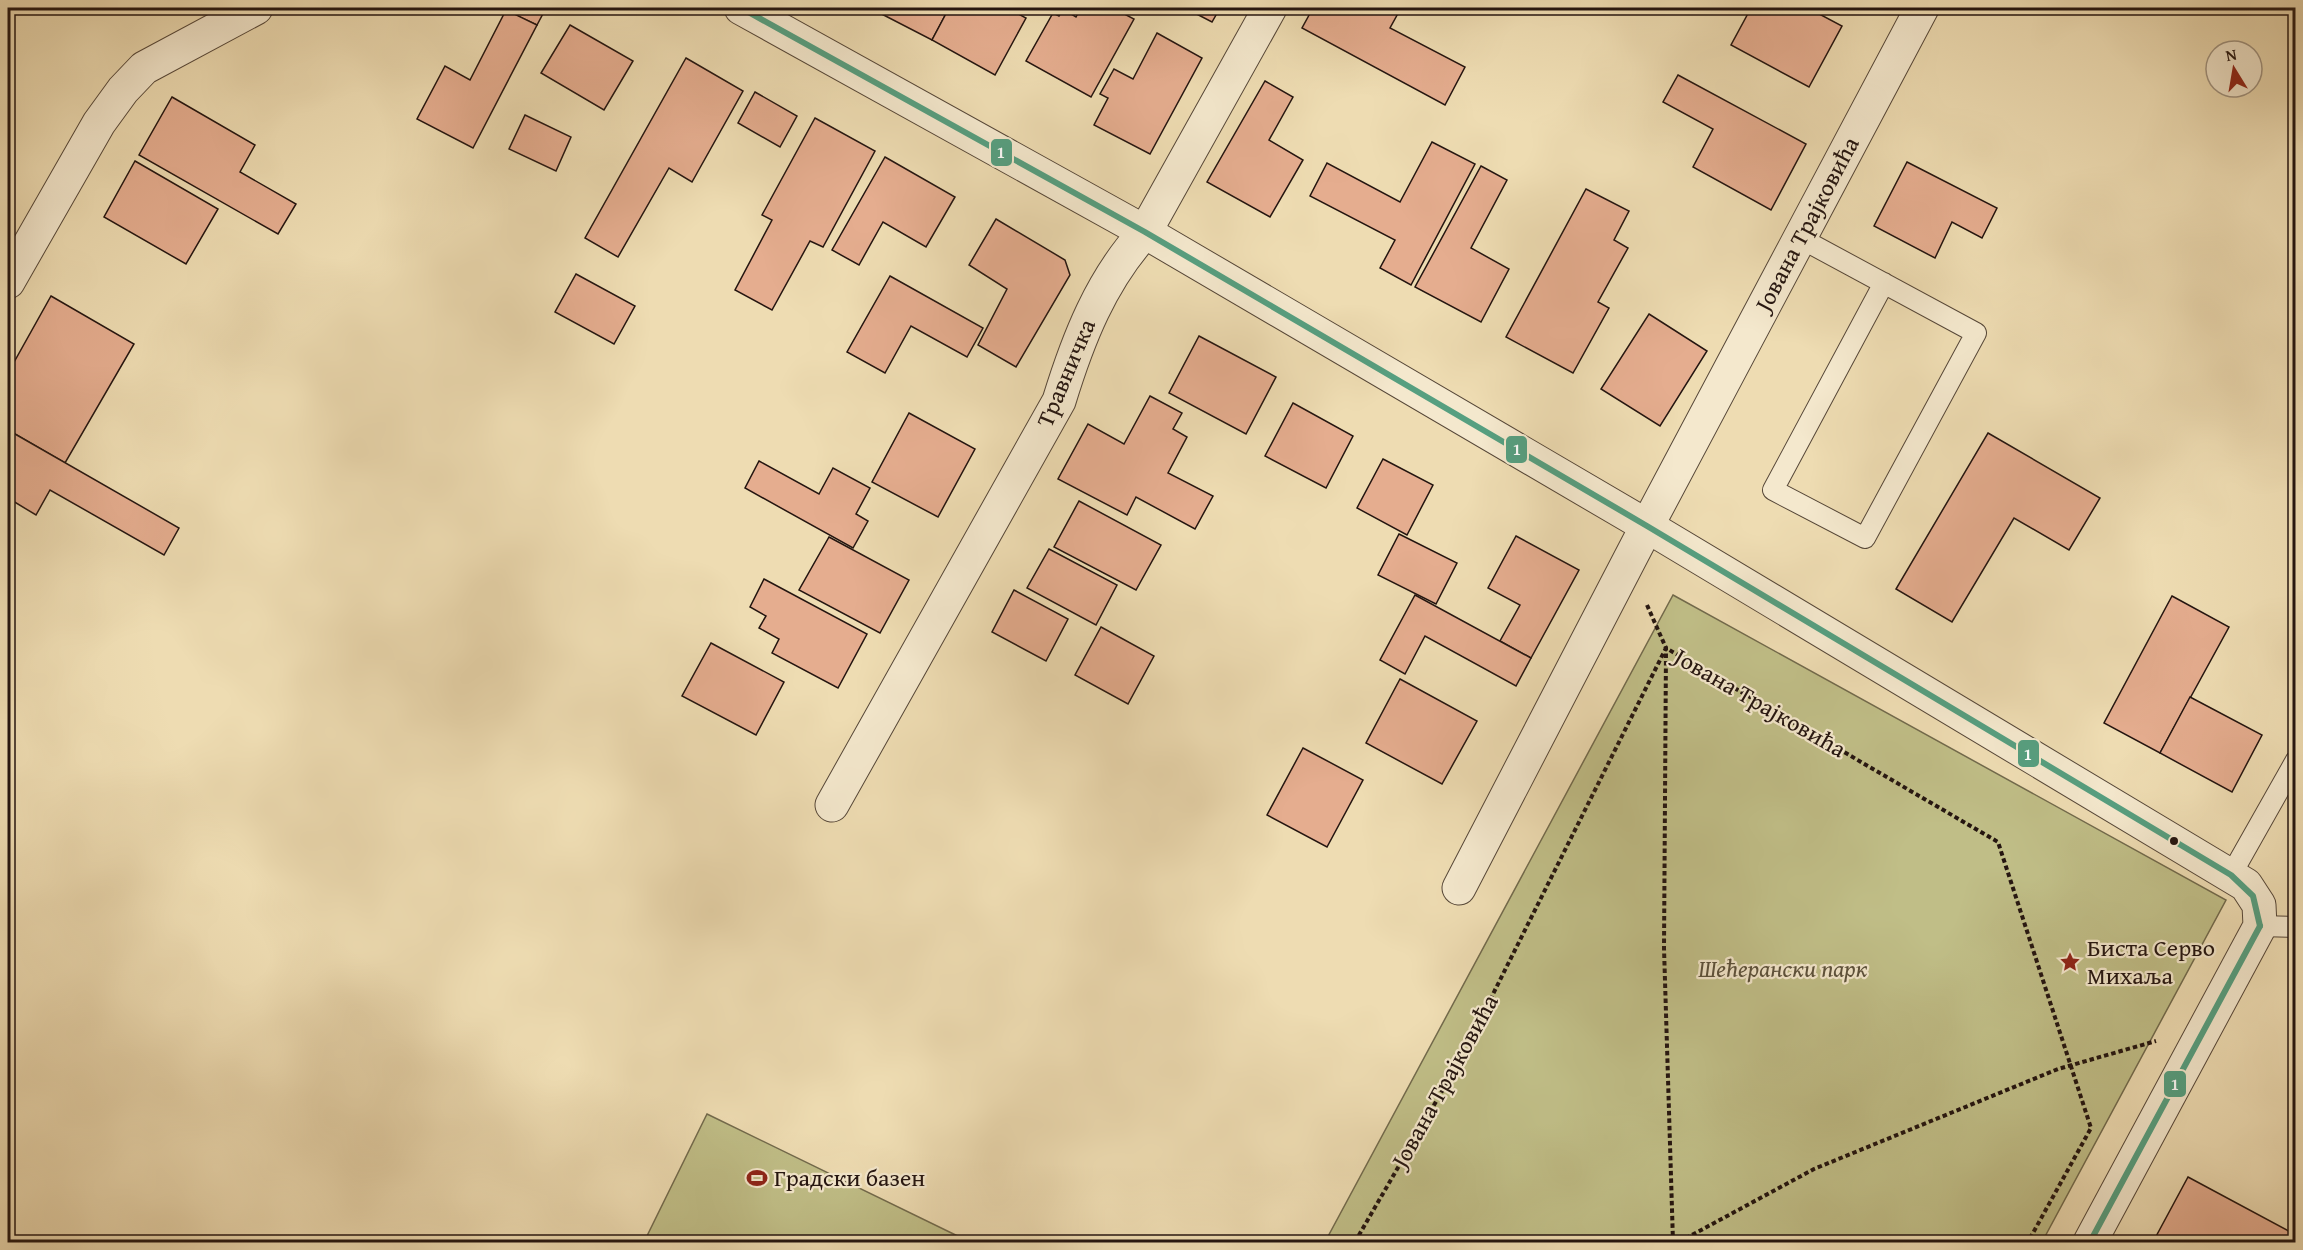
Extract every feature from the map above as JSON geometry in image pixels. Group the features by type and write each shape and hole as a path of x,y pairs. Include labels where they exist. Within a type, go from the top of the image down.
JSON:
{"street":[{"path":"8,282 99,123 123,90 144,68 256,8"},
{"path":"741,8 1145,232 1647,526 2246,885 2259,905 2260,926 2090,1242"},
{"name":"Травничка","path":"832,805 1059,401 1075,347 1097,300 1122,257 1145,232 1270,8"},
{"name":"Јована Трајковића","path":"1460,888 1617,582 1922,8"}],"lane":[{"path":"1800,238 1884,283 1976,333 1864,538 1773,490 1884,283"},
{"path":"2231,875 2295,760"},
{"path":"2260,926 2295,927"}],"path":[{"path":"1617,582 1649,607 1666,648 1664,948 1673,1242"},
{"name":"Јована Трајковића","path":"1355,1242 1460,1060 1666,648 1998,842 2091,1128 2028,1242"},
{"path":"1679,1242 1814,1169 2069,1065 2206,1027"}],"green space":[{"name":"Шећерански парк","path":"1673,595 2226,900 2042,1242 1325,1242"},
{"name":"Градски базен","path":"707,1114 970,1242 644,1242"}],"building":[{"path":"501,8 546,8 537,25"},
{"path":"870,8 949,8 932,40"},
{"path":"949,8 1007,8 1026,18 995,75 932,40"},
{"path":"1081,8 1113,8 1134,19 1091,97 1026,61 1053,13 1059,16 1063,9 1076,17"},
{"path":"1185,8 1220,8 1212,22"},
{"path":"1313,8 1401,8 1390,28 1465,67 1445,105 1302,28"},
{"path":"1751,8 1808,8 1842,26 1809,87 1731,45"},
{"path":"506,10 537,25 473,148 417,119 445,66 470,80"},
{"path":"570,25 633,61 604,110 541,73"},
{"path":"1157,33 1202,58 1150,154 1094,125 1108,98 1100,94 1114,69 1133,79"},
{"path":"686,58 743,91 692,182 669,168 618,257 585,238"},
{"path":"1678,75 1806,144 1771,210 1693,167 1713,129 1663,102"},
{"path":"1265,81 1293,97 1269,140 1303,160 1270,217 1207,182"},
{"path":"755,92 797,116 780,147 738,123"},
{"path":"172,97 255,145 240,172 296,204 278,234 139,155"},
{"path":"525,115 571,137 556,171 509,149"},
{"path":"815,118 875,151 823,247 810,241 772,310 735,290 772,220 762,215"},
{"path":"1432,142 1475,164 1411,285 1380,268 1395,240 1310,196 1327,163 1400,202"},
{"path":"885,157 955,197 926,247 883,222 859,265 832,250"},
{"path":"135,161 218,209 186,264 104,217"},
{"path":"1907,162 1997,208 1982,238 1952,222 1935,258 1874,226"},
{"path":"1481,166 1507,180 1471,248 1509,269 1481,322 1415,287"},
{"path":"1586,189 1629,211 1614,240 1628,248 1598,302 1609,308 1573,373 1506,337"},
{"path":"996,219 1065,260 1070,275 1016,367 978,345 1007,289 969,265"},
{"path":"576,274 635,306 614,344 555,312"},
{"path":"890,276 983,328 967,357 911,326 885,373 847,352"},
{"path":"51,296 134,344 65,463 8,430 8,373"},
{"path":"1649,314 1707,351 1660,426 1601,389"},
{"path":"1199,336 1276,377 1246,434 1169,393"},
{"path":"1150,396 1182,413 1173,429 1187,437 1168,473 1213,496 1195,529 1136,497 1127,515 1058,479 1088,424 1124,444"},
{"path":"1293,403 1353,436 1326,488 1265,456"},
{"path":"909,413 975,449 938,517 872,482"},
{"path":"8,430 179,528 164,555 50,490 36,515 8,498"},
{"path":"1988,433 2100,498 2069,550 2014,518 1952,622 1896,589"},
{"path":"1383,459 1433,485 1407,535 1357,508"},
{"path":"759,461 819,494 833,468 870,488 856,514 868,521 853,548 745,488"},
{"path":"1079,501 1161,545 1136,590 1054,547"},
{"path":"1399,534 1457,563 1436,604 1378,575"},
{"path":"1516,536 1579,570 1531,658 1500,641 1520,605 1488,588"},
{"path":"829,537 909,580 880,633 799,590"},
{"path":"1049,549 1117,585 1096,625 1027,588"},
{"path":"764,579 867,634 838,688 772,653 779,639 759,628 766,616 750,607"},
{"path":"1014,590 1068,619 1046,661 992,632"},
{"path":"1415,595 1531,658 1516,686 1425,636 1405,674 1380,660"},
{"path":"2172,596 2229,627 2160,753 2104,723"},
{"path":"1101,627 1154,656 1128,704 1075,675"},
{"path":"711,643 784,682 756,735 682,696"},
{"path":"1400,679 1477,721 1442,784 1366,743"},
{"path":"2190,697 2262,735 2232,792 2160,753"},
{"path":"1303,748 1363,780 1327,847 1267,815"},
{"path":"2188,1177 2296,1235 2296,1242 2153,1242"}],"transit line":[{"name":"1","path":"741,8 1145,232 1647,526 2231,875 2253,896 2260,926"},
{"name":"1","path":"2090,1242 2260,926"}],"place":[{"name":"Биста Серво Михаља","path":"2070,962"},
{"name":"Градски базен","path":"757,1178"}]}
